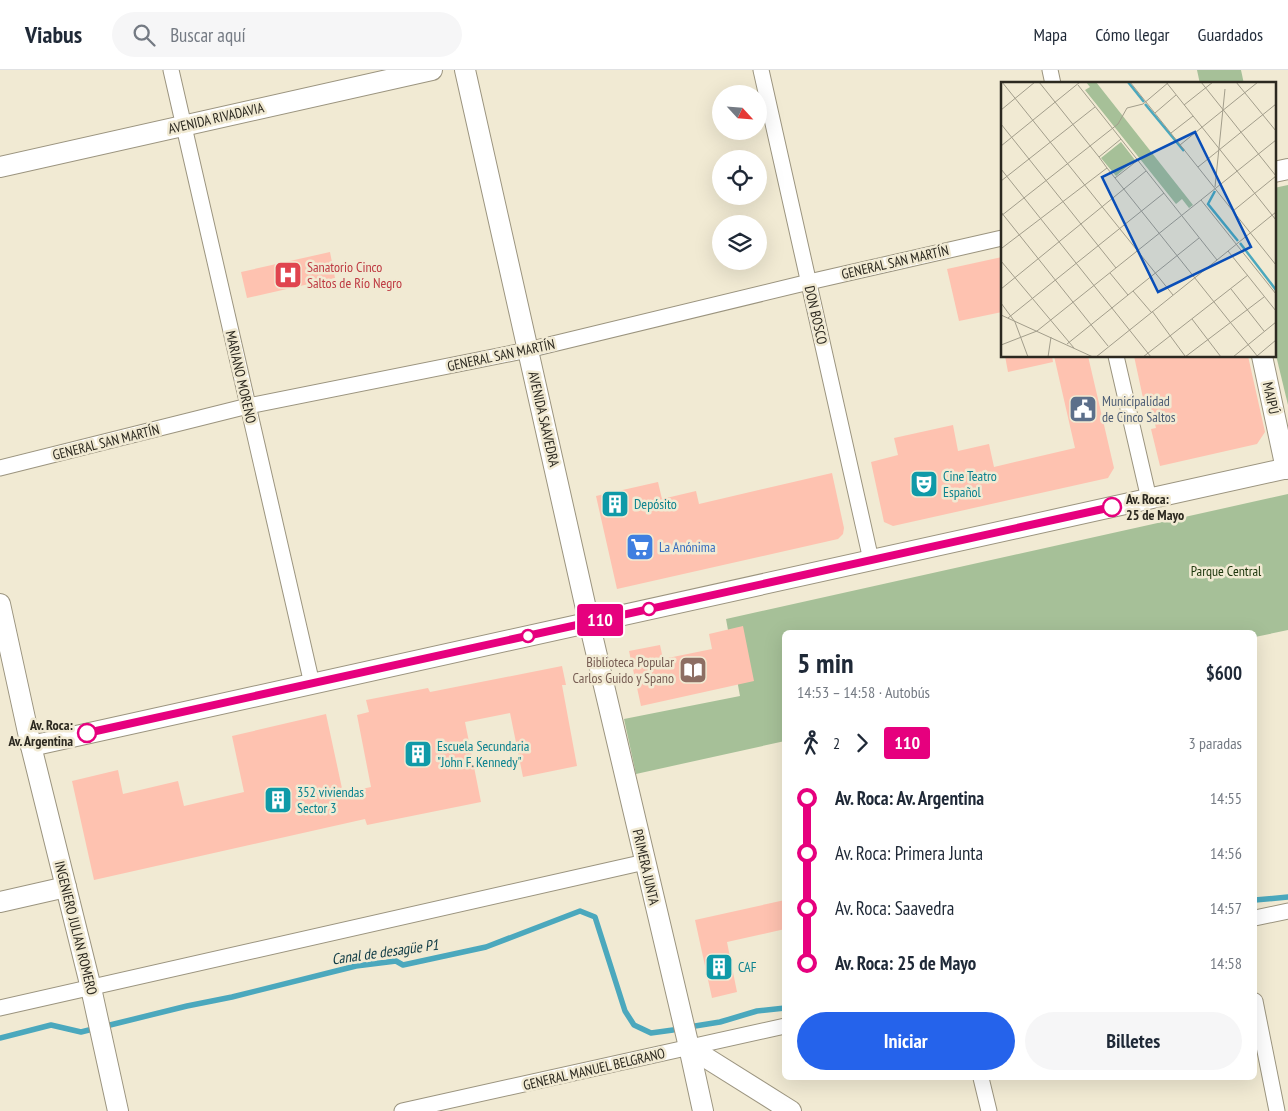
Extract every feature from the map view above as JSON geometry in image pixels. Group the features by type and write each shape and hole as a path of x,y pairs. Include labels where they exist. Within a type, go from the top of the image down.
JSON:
{"street":[{"name":"MARIANO MORENO","path":"171,70 312,684"},
{"name":"AVENIDA RIVADAVIA","path":"0,167 432,70"},
{"name":"AVENIDA SAAVEDRA","path":"465,70 589,622"},
{"name":"DON BOSCO","path":"762,70 871,560"},
{"name":"GENERAL SAN MARTÍN","path":"0,468 248,406 528,350 809,282 1001,238"},
{"path":"1116,358 1149,499"},
{"name":"MAIPÚ","path":"1262,358 1287,468"},
{"path":"31,746 1287,468"},
{"name":"INGENIERO JULIAN ROMERO","path":"0,604 31,746 91,988 118,1111"},
{"name":"PRIMERA JUNTA","path":"589,622 703,1111"},
{"path":"0,1008 645,862"},
{"path":"0,902 66,887"},
{"path":"1257,918 1288,911"},
{"path":"1257,1011 1277,1111"},
{"name":"GENERAL MANUEL BELGRANO","path":"403,1111 782,1027"},
{"path":"689,1047 791,1111"},
{"path":"981,1080 989,1111"}],"green space":[{"path":"1197,70 1241,70 1244,82 1200,82"},
{"path":"1288,185 1288,405 1276,355 1276,188"},
{"name":"Parque Central","path":"1288,494 1288,630 1257,637 1257,630 782,630 782,742 636,774 624,719 740,696 726,619"}],"building":[{"name":"Sanatorio Cinco Saltos de Río Negro","path":"330,252 335,278 247,298 241,272"},
{"path":"1001,257 1001,312 959,321 947,269"},
{"path":"1005,358 1052,358 1053,362 1008,372"},
{"path":"1054,358 1088,358 1114,468 1108,478 893,526 884,522 871,462 898,455 894,438 953,425 958,451 989,444 994,467 1075,448"},
{"path":"1134,358 1248,358 1265,432 1257,444 1160,466 1151,429 1156,428 1148,396 1143,398"},
{"path":"832,473 844,528 843,534 838,539 617,589 596,496 658,482 662,499 696,491 699,504"},
{"name":"Biblioteca Popular Carlos Guido y Spano","path":"743,626 754,681 641,706 629,651 660,645 663,659 712,649 709,634"},
{"path":"562,666 566,685 562,685 577,766 523,777 510,713 465,722 481,802 367,825 365,819 94,880 72,781 118,770 123,794 178,781 184,806 244,792 232,736 326,714 343,793 371,787 357,715 369,712 366,700 428,688 430,692"},
{"name":"CAF","path":"782,901 782,930 727,942 737,992 712,998 695,920"}],"waterway":[{"name":"Canal de desagüe P1","path":"1257,900 1288,897"},
{"name":"Canal de desagüe P1","path":"110,1025 356,966 396,961 403,965 486,947 580,911 595,917 625,1011 634,1025 651,1033 673,1030"},
{"name":"Canal de desagüe P1","path":"695,1026 720,1022 757,1011 782,1008"},
{"name":"Canal de desagüe P1","path":"0,1038 51,1025 81,1032 89,1030"}],"bus line":[{"name":"110","path":"87,733 1112,507"}],"place":[{"name":"Sanatorio Cinco Saltos de Río Negro","path":"288,275"},
{"name":"Municipalidad de Cinco Saltos","path":"1083,409"},
{"name":"Cine Teatro Español","path":"924,484"},
{"name":"Depósito","path":"615,504"},
{"name":"Av. Roca: 25 de Mayo","path":"1112,507"},
{"name":"La Anónima","path":"640,547"},
{"name":"Biblioteca Popular Carlos Guido y Spano","path":"693,670"},
{"name":"Av. Roca: Av. Argentina","path":"87,733"},
{"name":"Escuela Secundaria \"John F. Kennedy\"","path":"418,754"},
{"name":"352 viviendas Sector 3","path":"278,800"},
{"name":"CAF","path":"719,967"}]}
